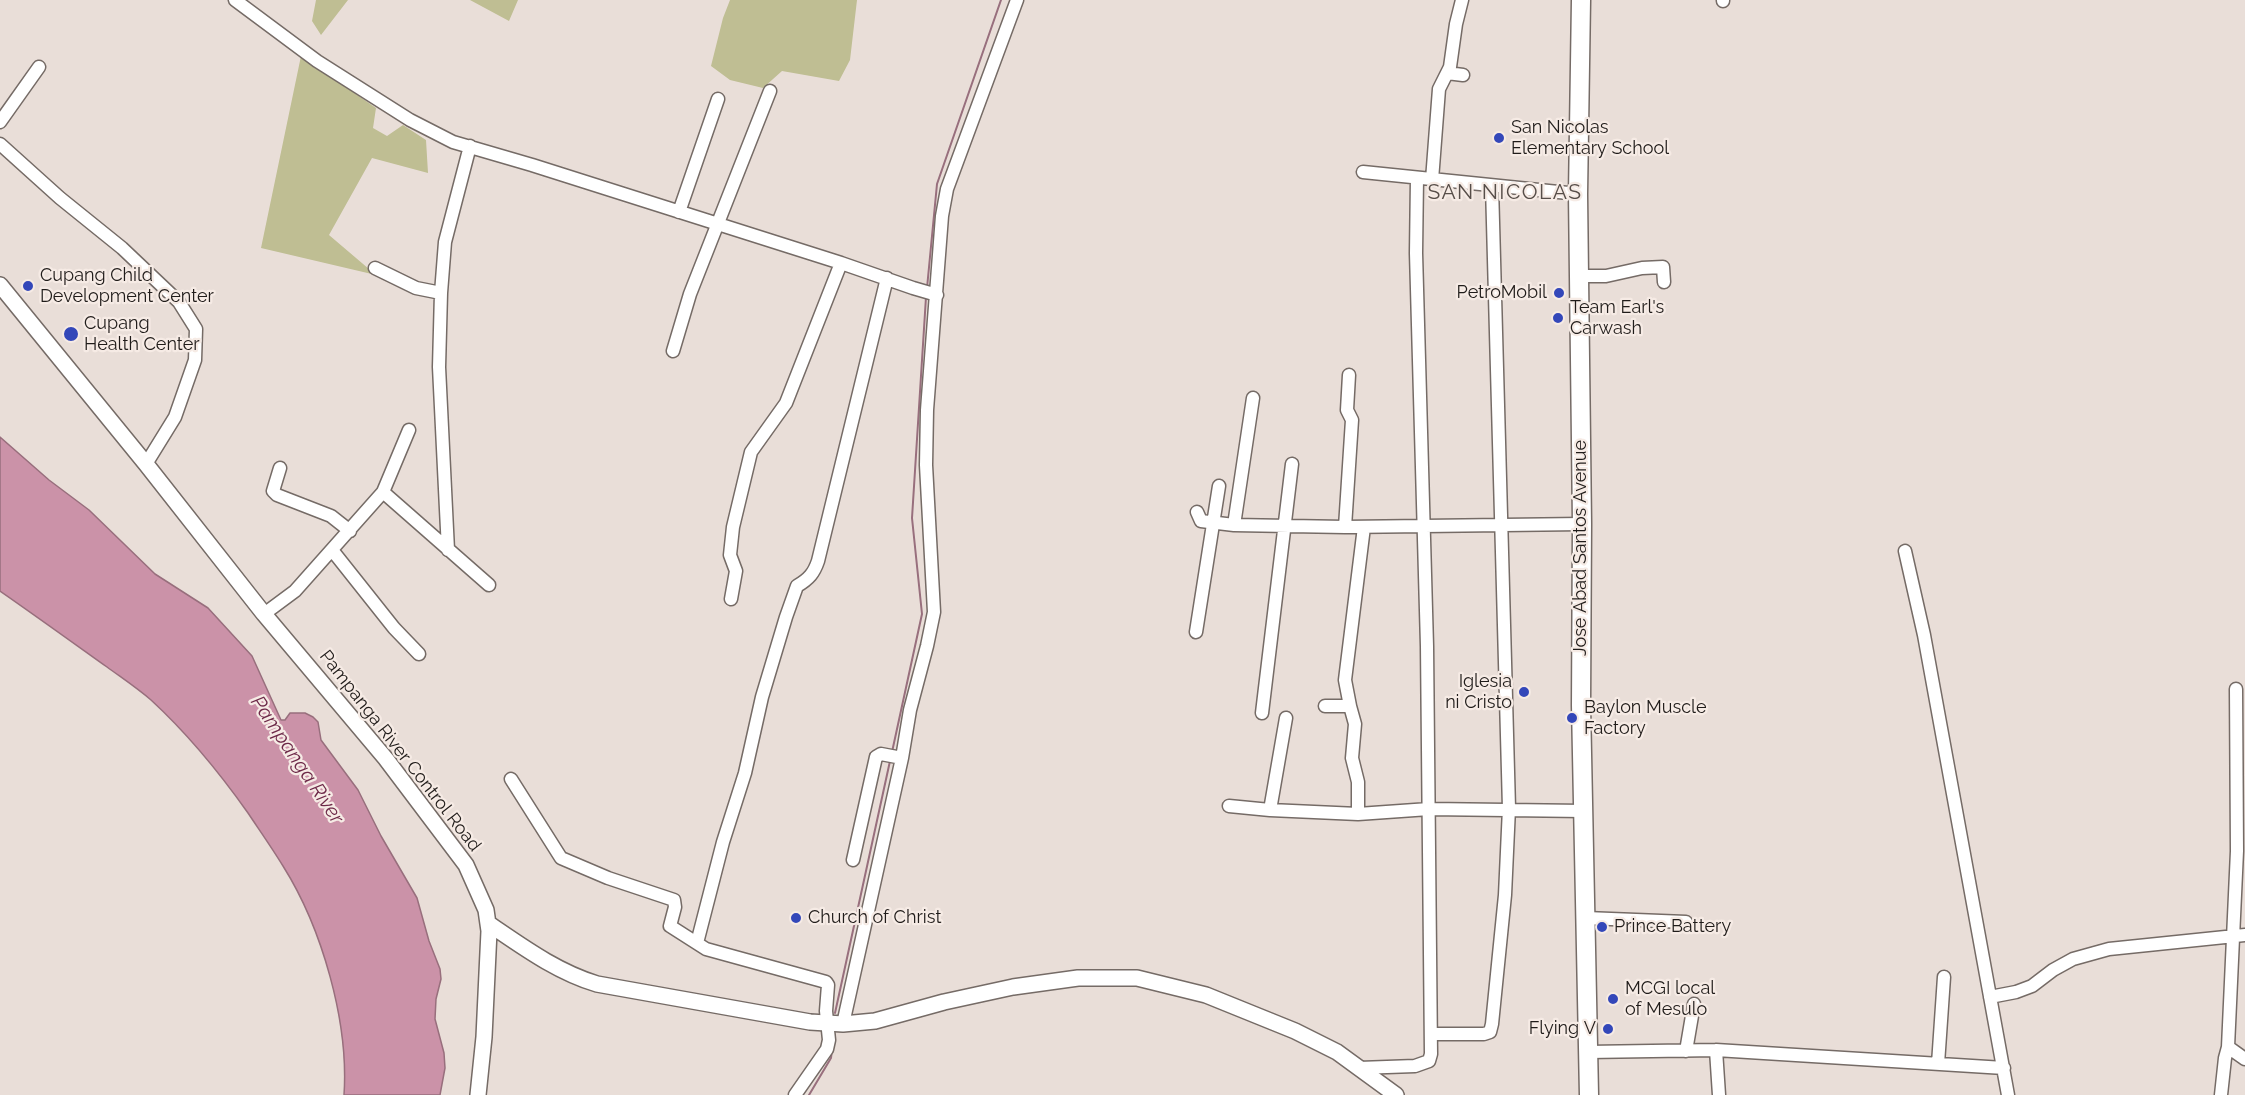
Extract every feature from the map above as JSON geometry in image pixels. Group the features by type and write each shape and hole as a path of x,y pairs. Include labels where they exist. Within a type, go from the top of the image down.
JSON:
{"highway":[{"name":"Jose Abad Santos Avenue","path":"1581,0 1578,194 1582,524 1581,705 1589,1095"}],"main road":[{"name":"Pampanga River Control Road","path":"0,285 146,464 264,614 386,759 465,866 482,900 489,924"},
{"path":"489,924 536,956 572,975 597,984 810,1022 875,1021 944,1002 1013,987 1078,978 1137,978 1206,995 1295,1031 1337,1052 1396,1095"},
{"path":"478,1095 484,1036 489,924"}],"street":[{"path":"235,0 317,61 433,133 935,294"},
{"path":"795,1095 827,1049 836,1023 895,757 910,710 934,612 926,465 927,410 942,216 947,189 1017,0"},
{"path":"1432,180 1439,89 1453,54 1456,24 1462,0"},
{"path":"0,122 39,68"},
{"path":"1447,73 1463,75"},
{"path":"673,351 690,294 770,91"},
{"path":"679,212 718,99"},
{"path":"0,144 60,198 122,248 179,302 196,329 195,360 175,417 146,464"},
{"path":"448,550 439,367 441,293 445,242 471,146"},
{"path":"1363,172 1578,194"},
{"path":"1359,1068 1415,1066 1429,1061 1431,1054 1425,526 1417,275 1418,178"},
{"path":"1431,1034 1490,1032 1505,895 1509,808 1492,186"},
{"path":"731,599 736,571 730,555 733,527 751,453 786,402 841,263"},
{"path":"1580,276 1606,276 1655,266 1663,267 1664,282"},
{"path":"375,268 416,288 441,293"},
{"path":"697,943 723,842 745,773 762,697 786,617 797,586 814,572 818,561 887,278"},
{"path":"1345,527 1352,420 1347,410 1349,375"},
{"path":"1234,525 1253,399"},
{"path":"264,614 295,591 383,492 409,430"},
{"path":"1262,713 1292,464"},
{"path":"280,468 273,488 277,495 331,516 350,531"},
{"path":"1196,632 1219,486"},
{"path":"383,492 489,585"},
{"path":"1197,512 1201,521 1234,525 1364,527 1582,524"},
{"path":"1358,814 1358,782 1352,758 1355,724 1345,680 1364,527"},
{"path":"332,550 394,628 419,654"},
{"path":"1905,551 1924,635 2008,1095"},
{"path":"2221,1095 2228,1047 2231,936 2237,851 2236,689"},
{"path":"1325,706 1350,706"},
{"path":"1270,810 1286,718"},
{"path":"853,860 876,757 881,754 895,757"},
{"path":"511,779 561,858 608,878 674,900 675,907 670,926 706,949 826,982 828,985 826,1011 836,1023"},
{"path":"1228,806 1358,814 1429,809 1509,808 1584,811"},
{"path":"1586,918 1686,922"},
{"path":"1990,997 2032,986 2053,970 2090,953 2245,935"},
{"path":"1938,1064 1944,977"},
{"path":"1686,1051 1694,1004"},
{"path":"2228,1047 2245,1059"},
{"path":"1588,1052 1716,1050 2004,1068"},
{"path":"1716,1050 1719,1095"}],"green space":[{"path":"316,0 348,0 321,35 312,21"},
{"path":"470,0 518,0 509,21"},
{"path":"730,0 857,0 850,60 839,81 782,71 763,88 730,80 711,66"},
{"path":"301,56 376,108 373,128 387,136 403,125 426,140 428,173 372,158 329,235 376,275 261,248"}],"water":[{"name":"Pampanga River","path":"0,437 49,480 89,510 155,574 208,608 252,656 281,720 285,720 290,713 305,713 318,722 321,740 358,790 381,836 417,898 429,941 440,969 441,979 436,999 435,1019 444,1053 445,1068 440,1095 344,1095 342,1037 330,976 321,946 297,891 248,813 178,726 151,700 0,591"}],"waterway":[{"path":"927,288 937,184 1001,0"},
{"path":"892,752 922,614 912,518 926,297"},
{"path":"835,1013 890,761"},
{"path":"809,1095 831,1058 832,1050"}],"place":[{"name":"San Nicolas Elementary School","path":"1499,138"},
{"name":"Cupang Child Development Center","path":"28,286"},
{"name":"PetroMobil","path":"1559,293"},
{"name":"Team Earl's Carwash","path":"1558,318"},
{"name":"Cupang Health Center","path":"71,334"},
{"name":"Iglesia ni Cristo","path":"1524,692"},
{"name":"Baylon Muscle Factory","path":"1572,718"},
{"name":"Church of Christ","path":"796,918"},
{"name":"Prince Battery","path":"1602,927"},
{"name":"MCGI local of Mesulo","path":"1613,999"},
{"name":"Flying V","path":"1608,1029"}],"district":[{"name":"SAN NICOLAS","path":"1505,193"}]}
